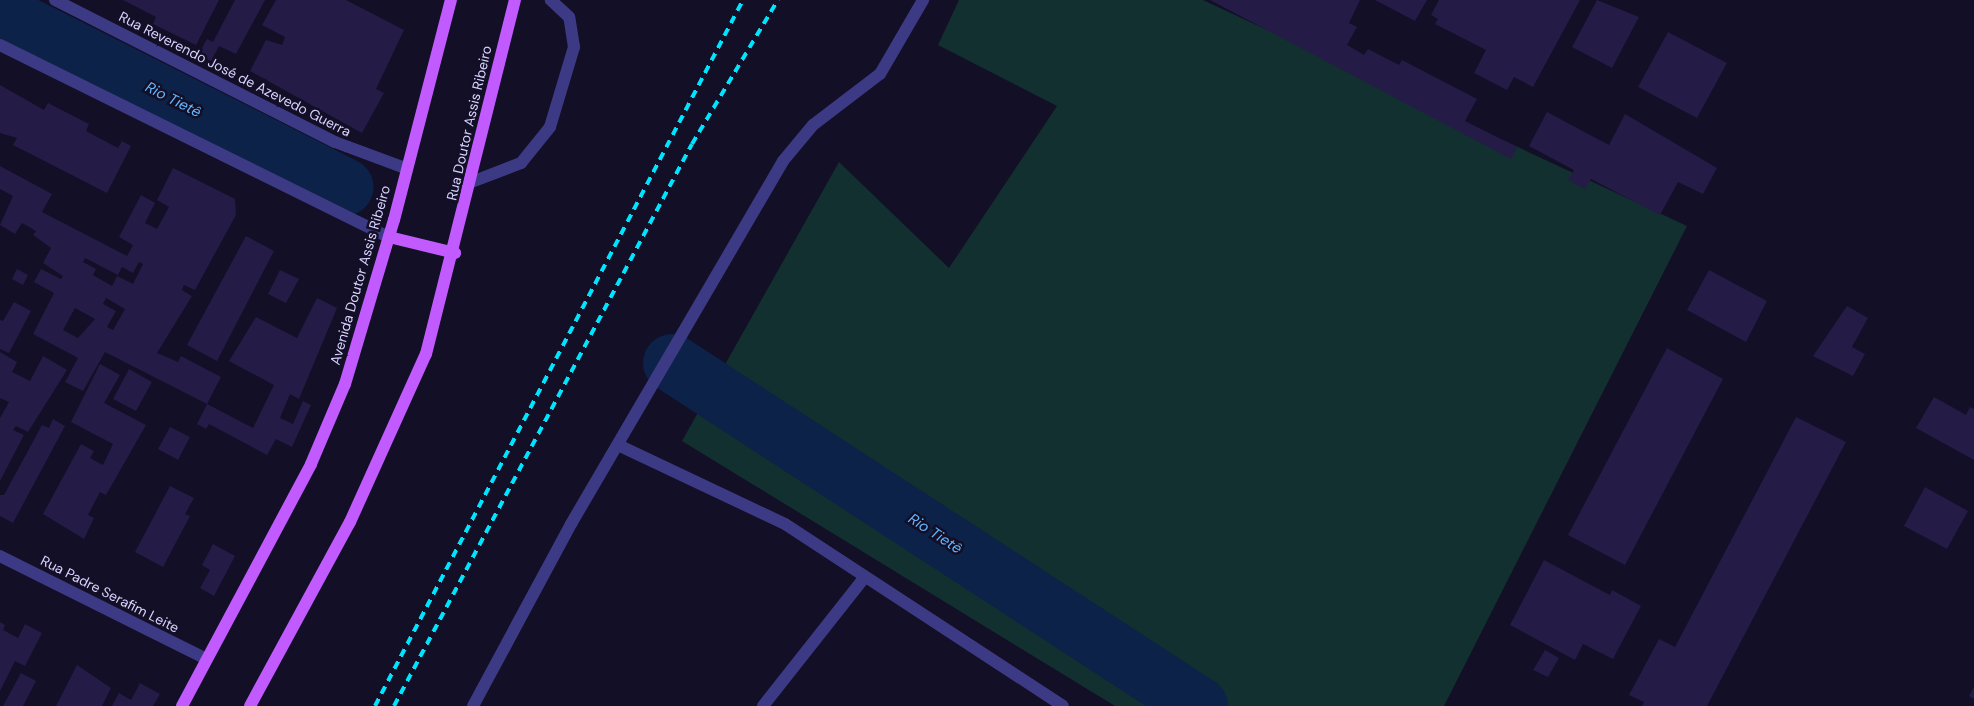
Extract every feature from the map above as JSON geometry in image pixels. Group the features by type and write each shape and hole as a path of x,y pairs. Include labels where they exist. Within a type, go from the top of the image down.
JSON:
{"main road":[{"name":"Avenida Doutor Assis Ribeiro","path":"182,706 311,464 345,384 389,237 405,168 451,0"},
{"name":"Rua Doutor Assis Ribeiro","path":"454,253 469,184 515,0"},
{"path":"250,706 350,522 404,411 426,354 454,253 389,237"}],"street":[{"name":"Rua Reverendo José de Azevedo Guerra","path":"55,0 335,142 405,168"},
{"path":"469,184 521,163 550,127 574,47 569,17 551,0"},
{"path":"473,706 618,445 783,161 813,125 880,74 923,0"},
{"path":"0,45 389,237"},
{"path":"618,445 785,524 1063,706"},
{"name":"Rua Padre Serafim Leite","path":"0,556 207,659"},
{"path":"763,706 865,577"}],"green space":[{"path":"959,0 1203,0 1687,226 1444,706 1115,706 682,441 839,162 949,268 1057,106 938,45"}],"building":[{"path":"123,0 219,0 196,45 153,24 156,17"},
{"path":"235,0 265,0 236,54 219,46 211,61 198,55 207,39 213,42"},
{"path":"276,0 346,0 404,30 376,89 384,93 362,133 250,71 266,40 282,45 285,37 262,25"},
{"path":"1210,0 1360,0 1349,23 1357,27 1347,45 1364,55 1368,49 1399,65 1402,60 1477,99 1465,121 1517,147 1511,159"},
{"path":"1375,0 1427,0 1415,21"},
{"path":"1439,0 1580,0 1533,87 1514,77 1507,90 1474,73 1486,50 1435,24 1438,19 1431,15"},
{"path":"1597,0 1639,17 1612,68 1572,47"},
{"path":"1668,32 1727,63 1697,118 1638,87"},
{"path":"0,85 44,110 48,103 89,124 86,131 118,148 122,141 131,146 107,193 13,145 17,138 0,133"},
{"path":"1547,112 1609,145 1625,114 1717,168 1703,194 1678,182 1660,215 1591,179 1585,189 1568,180 1574,170 1529,146"},
{"path":"0,166 52,194 42,212 127,256 133,245 119,237 141,195 155,203 145,223 157,229 169,207 157,200 173,168 235,199 236,215 195,290 184,285 182,290 192,296 157,353 178,362 181,356 221,377 207,404 105,352 83,391 65,382 78,358 33,334 54,293 34,282 41,269 61,279 63,276 43,263 51,248 33,235 36,231 22,223 15,234 0,225 13,196 0,189","holes":["85,258 118,275 122,267 133,273 139,262 143,264 133,284 117,276 112,286 93,275 96,269 83,262","106,298 125,309 113,330 107,327 116,311 103,304","75,308 95,319 78,338 63,330"]},
{"path":"246,236 274,251 217,361 187,345"},
{"path":"17,269 28,275 23,285 12,279"},
{"path":"280,270 299,279 286,303 268,294"},
{"path":"1709,270 1767,301 1746,342 1687,310"},
{"path":"317,298 337,308 299,399 290,394 280,418 293,424 303,401 311,405 292,447 276,439 267,455 209,424 206,429 197,424 207,404 253,428 274,385 229,361 256,317 297,338"},
{"path":"14,302 31,311 9,353 0,349 0,320 3,321"},
{"path":"1847,306 1868,318 1852,347 1865,354 1853,376 1813,356"},
{"path":"1667,348 1723,379 1625,565 1568,535"},
{"path":"0,352 17,362 12,372 30,381 43,356 67,370 28,432 16,426 13,430 24,435 0,481 0,418 9,402 0,398"},
{"path":"100,364 120,375 104,403 146,425 106,495 100,492 88,515 94,518 84,539 43,514 81,444 94,451 90,458 103,465 113,444 71,422"},
{"path":"129,369 152,382 136,411 113,399"},
{"path":"1934,397 1966,415 1970,407 1974,409 1974,460 1916,428"},
{"path":"1796,417 1846,442 1707,706 1642,706 1644,702 1629,695 1659,639 1675,647"},
{"path":"53,419 65,426 13,523 0,516 0,495 4,495 42,425 49,428"},
{"path":"170,427 190,437 178,460 158,449"},
{"path":"170,486 194,498 185,514 190,516 163,567 135,552"},
{"path":"1925,487 1968,511 1947,549 1904,526"},
{"path":"213,544 235,556 214,596 200,588 210,570 202,565"},
{"path":"1544,560 1610,595 1612,590 1641,606 1613,659 1583,644 1575,660 1510,625"},
{"path":"0,622 5,625 3,630 18,638 25,624 42,633 25,666 15,661 0,691"},
{"path":"1545,650 1559,658 1548,677 1533,670"},
{"path":"77,665 111,688 102,706 56,706"},
{"path":"21,673 36,681 23,706 3,706"},
{"path":"140,683 160,694 153,706 112,706 119,693 131,700"},
{"path":"1974,687 1974,699 1969,696"}],"waterway":[{"name":"Rio Tietê","path":"0,13 345,187"},
{"name":"Rio Tietê","path":"672,363 1199,706"}],"railway":[{"path":"375,706 743,0"},
{"path":"394,706 692,144 778,0"}]}
